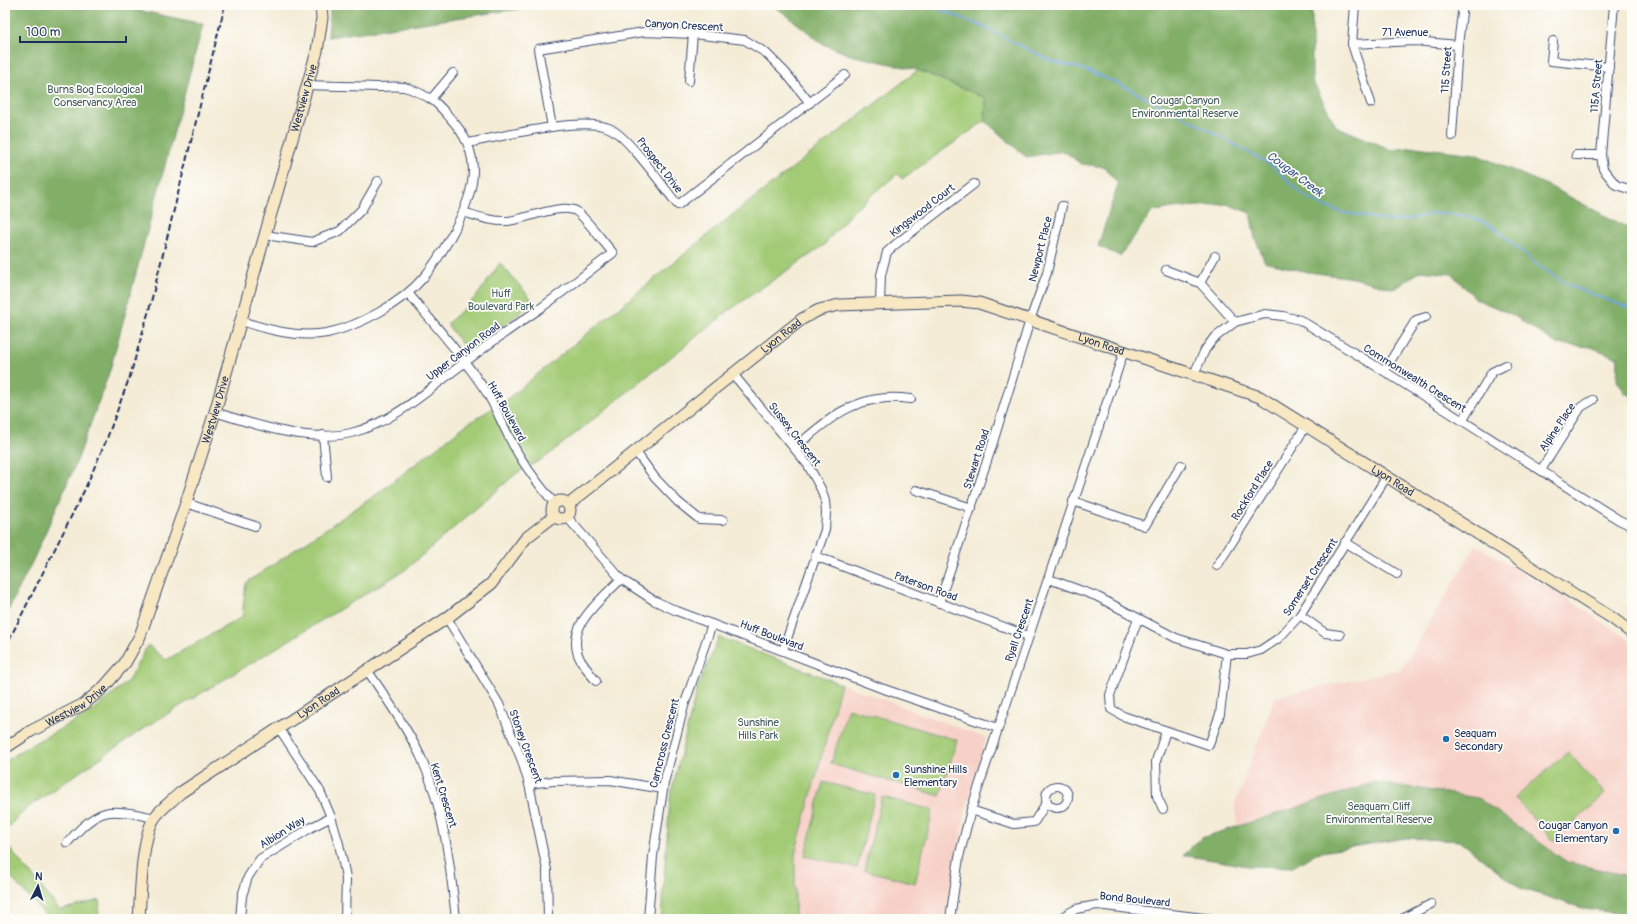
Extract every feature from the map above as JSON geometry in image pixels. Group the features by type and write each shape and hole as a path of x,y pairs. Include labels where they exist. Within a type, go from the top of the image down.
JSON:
{"street":[{"name":"Westview Drive","path":"5,748 31,731 84,704 104,687 126,663 140,636 186,504 215,412 307,85 320,35 321,5"},
{"path":"1355,5 1352,44 1371,103"},
{"name":"115 Street","path":"1452,136 1458,45 1463,5"},
{"name":"115A Street","path":"1614,5 1601,155 1603,169 1616,185 1632,190"},
{"name":"Canyon Crescent","path":"552,126 538,49 644,32 693,34 748,41 766,53 785,72 810,103"},
{"path":"689,81 693,34"},
{"name":"71 Avenue","path":"1352,44 1414,41 1458,45"},
{"path":"1553,41 1551,61 1609,67"},
{"path":"431,99 454,73"},
{"name":"Prospect Drive","path":"468,143 552,126 589,124 609,128 627,141 678,205 846,75"},
{"path":"241,321 285,333 306,335 326,333 349,327 390,306 408,293 423,279 439,258 463,212 472,186 474,174 473,163 468,143 458,126 431,99 403,87 307,85"},
{"path":"1576,155 1601,155"},
{"path":"265,235 312,242 340,231 362,210 378,181"},
{"name":"Kingswood Court","path":"880,303 881,275 887,252 974,184"},
{"name":"Newport Place","path":"1030,320 1048,273 1062,206"},
{"name":"Upper Canyon Road","path":"215,412 263,427 305,434 323,435 351,433 374,425 411,404 464,362 540,308 613,253 578,212 570,208 559,209 523,219 506,221 485,219 463,212"},
{"path":"1200,283 1215,256"},
{"path":"1166,270 1200,283 1235,322"},
{"name":"Huff Boulevard","path":"408,293 464,362 487,394 510,440 541,487 555,504"},
{"name":"Lyon Road","path":"568,505 802,319 819,310 839,305 880,303 961,301 979,303 1260,397 1612,618 1632,633"},
{"name":"Commonwealth Crescent","path":"1194,374 1205,350 1224,330 1235,322 1265,314 1300,320 1463,420 1619,520 1632,526"},
{"path":"1384,371 1416,320 1426,317"},
{"name":"Stewart Road","path":"939,603 972,508 1030,320"},
{"name":"Ryall Crescent","path":"950,919 959,857 971,810 1124,352"},
{"path":"1463,420 1492,372 1506,365"},
{"name":"Sussex Crescent","path":"733,374 808,465 822,489 825,501 825,530 783,650"},
{"path":"794,448 840,411 854,404 887,398 911,399"},
{"name":"Alpine Place","path":"1541,470 1581,407 1593,400"},
{"name":"Rockford Place","path":"1218,566 1306,426"},
{"path":"323,435 327,477"},
{"path":"636,452 655,478 678,502 699,519 723,520"},
{"path":"1073,501 1145,526 1181,465"},
{"name":"Somerset Crescent","path":"1049,579 1096,596 1176,638 1227,654 1247,654 1261,650 1279,638 1300,615 1387,476"},
{"path":"916,490 972,508"},
{"path":"562,501 568,505 570,512 567,517 562,519 554,516 552,510 555,504 562,501"},
{"path":"186,504 255,526"},
{"name":"Lyon Road","path":"139,919 148,832 154,818 180,794 446,618 491,584 526,538 554,516"},
{"name":"Huff Boulevard","path":"567,517 621,579 653,600 677,611 881,688 998,728"},
{"path":"1345,542 1396,574"},
{"name":"Paterson Road","path":"815,556 1028,636"},
{"path":"596,681 580,660 576,644 577,631 584,617 621,579"},
{"path":"1300,615 1325,633 1340,635"},
{"name":"Stoney Crescent","path":"446,618 498,704 522,761 529,784 547,870 548,919"},
{"path":"1138,619 1110,695 1111,709 1123,716 1209,745 1220,714 1227,654"},
{"name":"Carncross Crescent","path":"648,919 654,856 663,789 684,706 712,624"},
{"name":"Kent Crescent","path":"367,670 398,715 420,755 434,791 445,832 456,919"},
{"path":"279,728 320,791 331,817 340,844 346,877 345,919"},
{"path":"1163,809 1157,796 1156,761 1166,731"},
{"path":"529,784 553,781 610,780 663,789"},
{"path":"971,810 1014,824 1034,822 1047,802"},
{"path":"67,843 83,826 106,813 132,813 154,818"},
{"name":"Albion Way","path":"240,919 242,896 248,877 260,859 312,826 331,817"},
{"path":"1402,919 1431,904"},
{"name":"Bond Boulevard","path":"1058,919 1076,909 1097,905 1164,916 1212,919"}],"shaded area":[{"name":"Seaquam Secondary","path":"1476,545 1563,596 1632,642 1632,877 1567,862 1478,798 1271,816 1237,827 1235,803 1275,697 1402,669"},
{"name":"Sunshine Hills Elementary","path":"841,684 986,738 965,813 949,919 795,919 795,854"}],"green space":[{"name":"Burns Bog Ecological Conservancy Area","path":"5,5 113,5 203,24 110,370 77,461 34,558 5,617"},
{"path":"329,5 545,5 328,37 330,13"},
{"name":"Cougar Canyon Environmental Reserve","path":"771,5 1312,5 1312,80 1336,126 1392,150 1415,147 1475,154 1549,186 1632,230 1632,396 1624,393 1622,387 1617,381 1618,358 1591,347 1557,344 1513,315 1476,299 1452,274 1420,271 1395,289 1354,278 1308,272 1265,262 1255,238 1250,213 1227,204 1172,208 1152,212 1120,256 1098,246 1118,184 1105,167 1081,164 1064,151 1026,157 985,121 986,98 918,70 850,55 823,44 784,13"},
{"path":"918,70 986,98 985,121 902,179 897,174 852,212 823,246 731,309 546,457 517,473 405,570 149,725 24,810 5,832 5,762 25,748 90,713 128,681 148,645 166,660 242,617 246,583 377,494 467,424 506,400 731,216"},
{"name":"Huff Boulevard Park","path":"500,263 534,302 468,353 447,324 476,297"},
{"name":"Sunshine Hills Park","path":"719,637 841,684 795,854 795,919 661,919 670,798 697,689"},
{"path":"848,708 957,740 940,796 831,764"},
{"path":"1568,752 1605,794 1554,841 1515,798"},
{"path":"823,782 875,795 857,868 805,856"},
{"name":"Seaquam Cliff Environmental Reserve","path":"1376,782 1478,798 1567,862 1632,877 1632,915 1585,909 1520,888 1460,841 1406,838 1316,853 1293,867 1248,866 1183,855 1201,838"},
{"path":"882,797 933,810 915,883 864,870"},
{"path":"5,843 60,910 100,900 98,919 49,919 5,871"}],"waterway":[{"name":"Cougar Creek","path":"929,5 979,25 1051,61 1083,69 1117,83 1198,124 1274,167 1303,195 1321,205 1341,212 1390,221 1410,219 1435,213 1469,216 1492,226 1540,267 1572,287 1632,309"}],"railway":[{"path":"5,648 84,491 106,441 130,376 149,310 225,5"}],"place":[{"name":"Seaquam Secondary","path":"1446,739"},
{"name":"Sunshine Hills Elementary","path":"896,775"},
{"name":"Cougar Canyon Elementary","path":"1616,831"}]}
